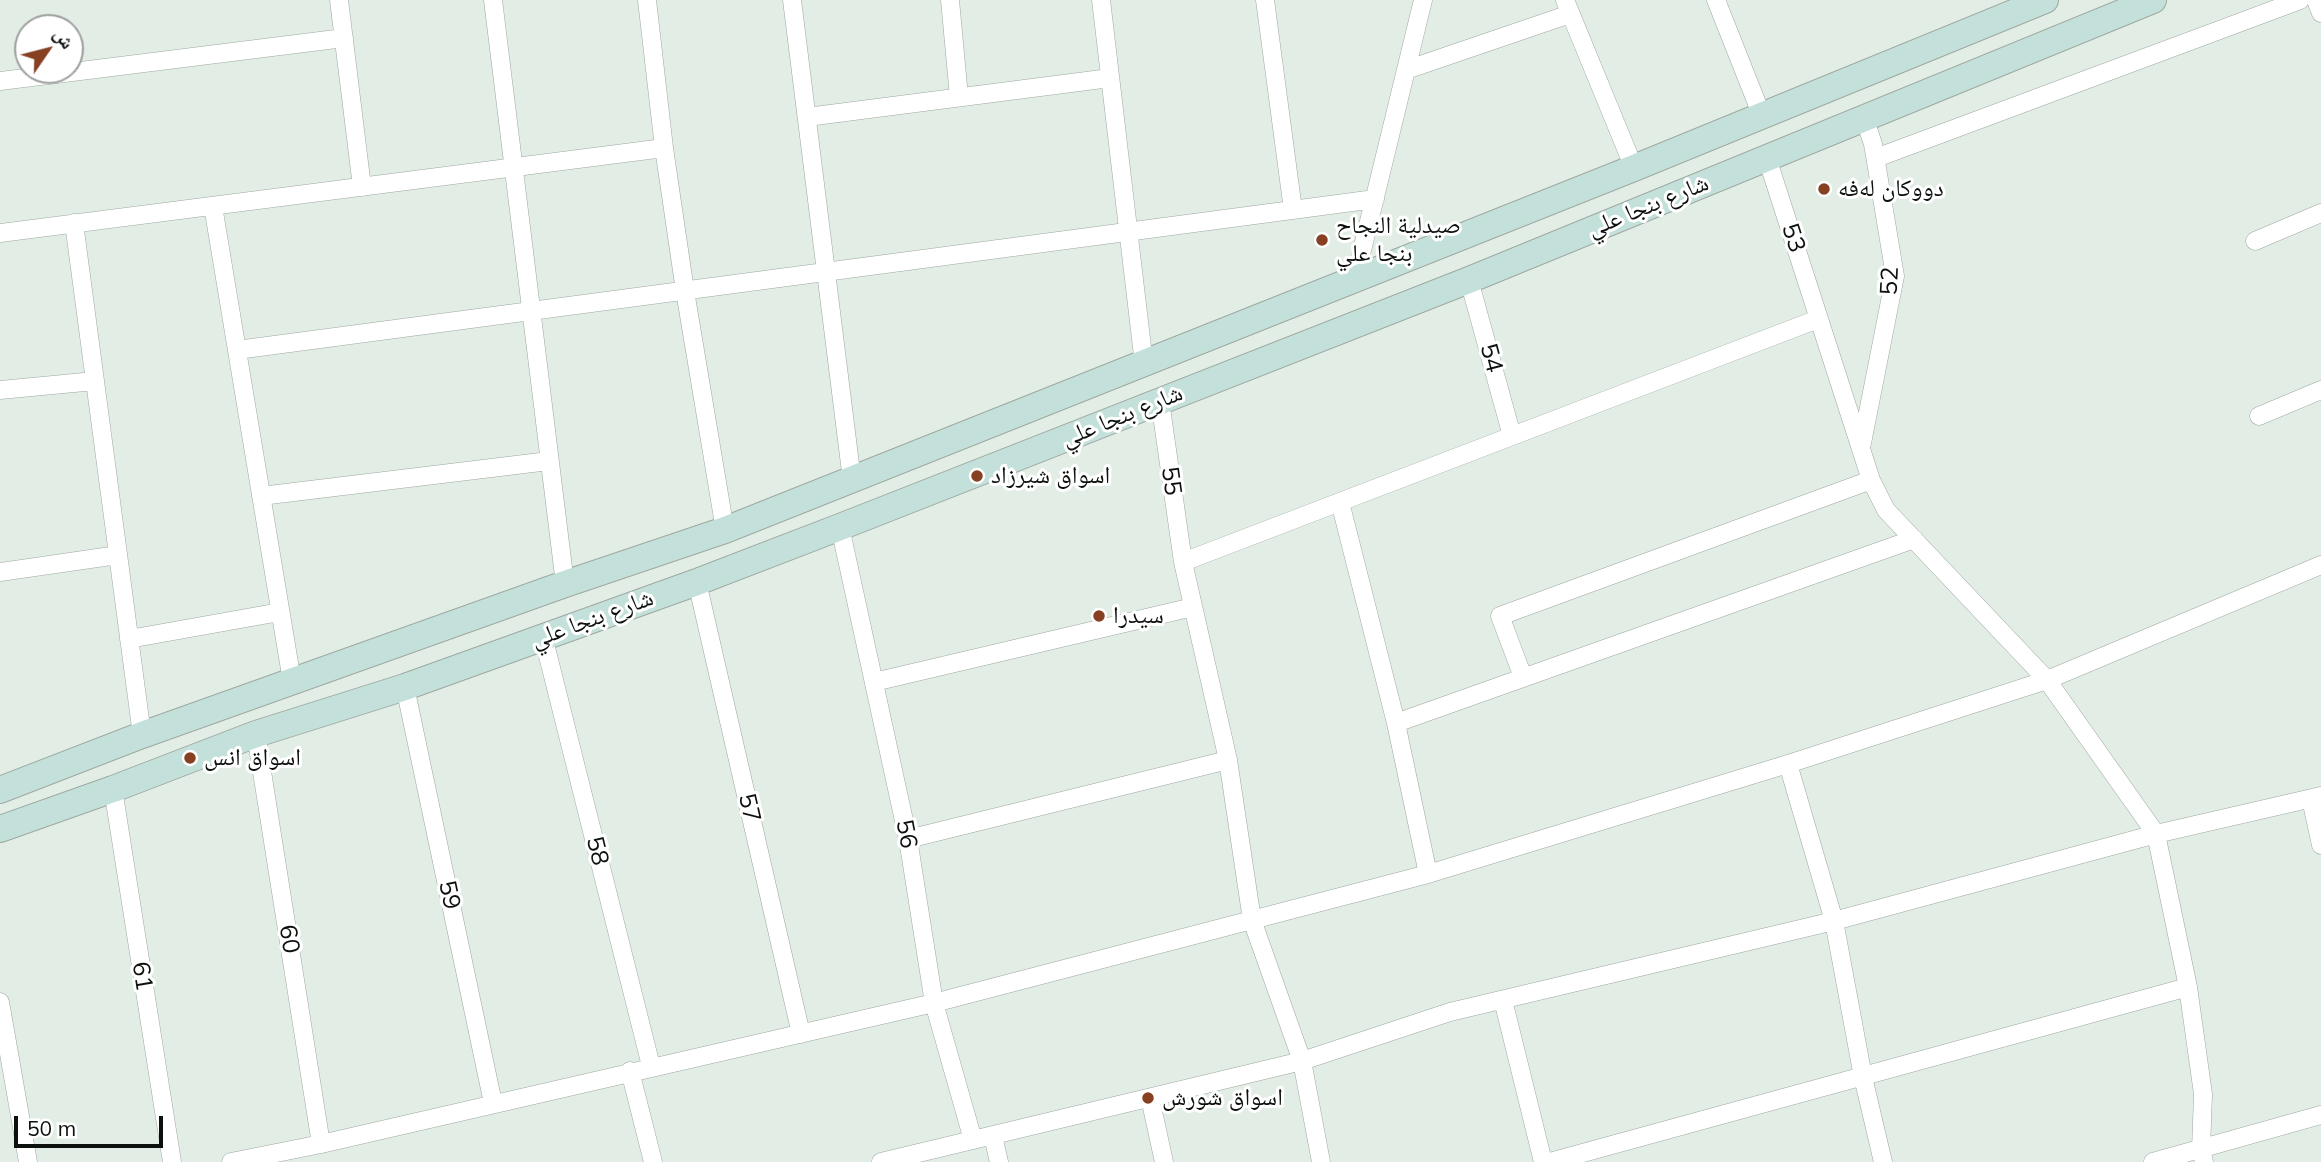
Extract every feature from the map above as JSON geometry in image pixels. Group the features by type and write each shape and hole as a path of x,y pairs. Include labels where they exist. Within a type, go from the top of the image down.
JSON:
{"main road":[{"name":"شارع بنجا علي","path":"0,790 292,681 725,530 1634,168 2045,0"},
{"name":"شارع بنجا علي","path":"0,829 256,734 405,687 697,582 840,527 1469,279 2152,0"},
{"path":"1057,398 1073,435"}],"street":[{"path":"339,0 362,187"},
{"path":"493,0 565,584"},
{"path":"647,0 664,148 685,291 725,530"},
{"path":"792,0 852,480"},
{"path":"950,0 959,97"},
{"path":"1101,0 1144,364"},
{"path":"1265,0 1293,210"},
{"path":"1355,279 1423,0"},
{"path":"1716,0 1762,116"},
{"path":"1876,158 2300,0"},
{"path":"2316,0 2321,13"},
{"path":"1406,70 1567,7 1634,168"},
{"path":"0,81 344,38"},
{"path":"807,117 1110,78"},
{"name":"52","path":"1862,446 1895,276 1876,158 1864,117"},
{"path":"0,233 664,148"},
{"name":"53","path":"1767,158 1871,480 1886,510 2047,680 2156,834"},
{"path":"237,350 1375,199"},
{"path":"213,206 292,681"},
{"path":"2255,241 2321,213"},
{"path":"74,223 142,735"},
{"name":"54","path":"1469,279 1512,436"},
{"path":"1183,562 1818,319"},
{"path":"0,390 95,382"},
{"path":"2259,416 2321,390"},
{"name":"55","path":"1160,401 1183,562 1228,760 1252,920 1303,1061 1321,1162"},
{"path":"261,496 549,461"},
{"path":"1523,677 1500,616 1871,480"},
{"path":"1340,502 1396,723 1428,874"},
{"name":"56","path":"840,527 908,839 934,1003 973,1140"},
{"path":"1396,723 1914,539"},
{"path":"0,572 118,555"},
{"path":"231,1162 321,1144 934,1003 1428,874 1788,764 2047,680 2321,565"},
{"name":"57","path":"697,582 801,1034"},
{"path":"874,682 1193,607"},
{"path":"130,639 280,612"},
{"name":"58","path":"543,636 651,1066"},
{"name":"59","path":"405,687 494,1103"},
{"name":"60","path":"256,734 321,1144"},
{"path":"908,839 1228,760"},
{"path":"1788,764 1834,921 1863,1077 1883,1162"},
{"name":"61","path":"113,789 172,1162"},
{"path":"881,1162 1303,1061 1450,1012 1834,921 2156,834 2316,798 2321,845"},
{"path":"2156,834 2188,987 2203,1094 2203,1156"},
{"path":"1550,1162 2188,987"},
{"path":"1503,1000 1543,1162"},
{"path":"0,1002 28,1162"},
{"path":"630,1071 653,1162"},
{"path":"1150,1098 1164,1162"},
{"path":"2153,1162 2203,1156 2321,1115"},
{"path":"993,1136 999,1162"}],"place":[{"name":"دووكان لەفە","path":"1824,189"},
{"name":"صيدلية النجاح بنجا علي","path":"1322,240"},
{"name":"اسواق شيرزاد","path":"977,476"},
{"name":"سيدرا","path":"1099,616"},
{"name":"اسواق انس","path":"190,758"},
{"name":"اسواق شورش","path":"1148,1098"}]}
